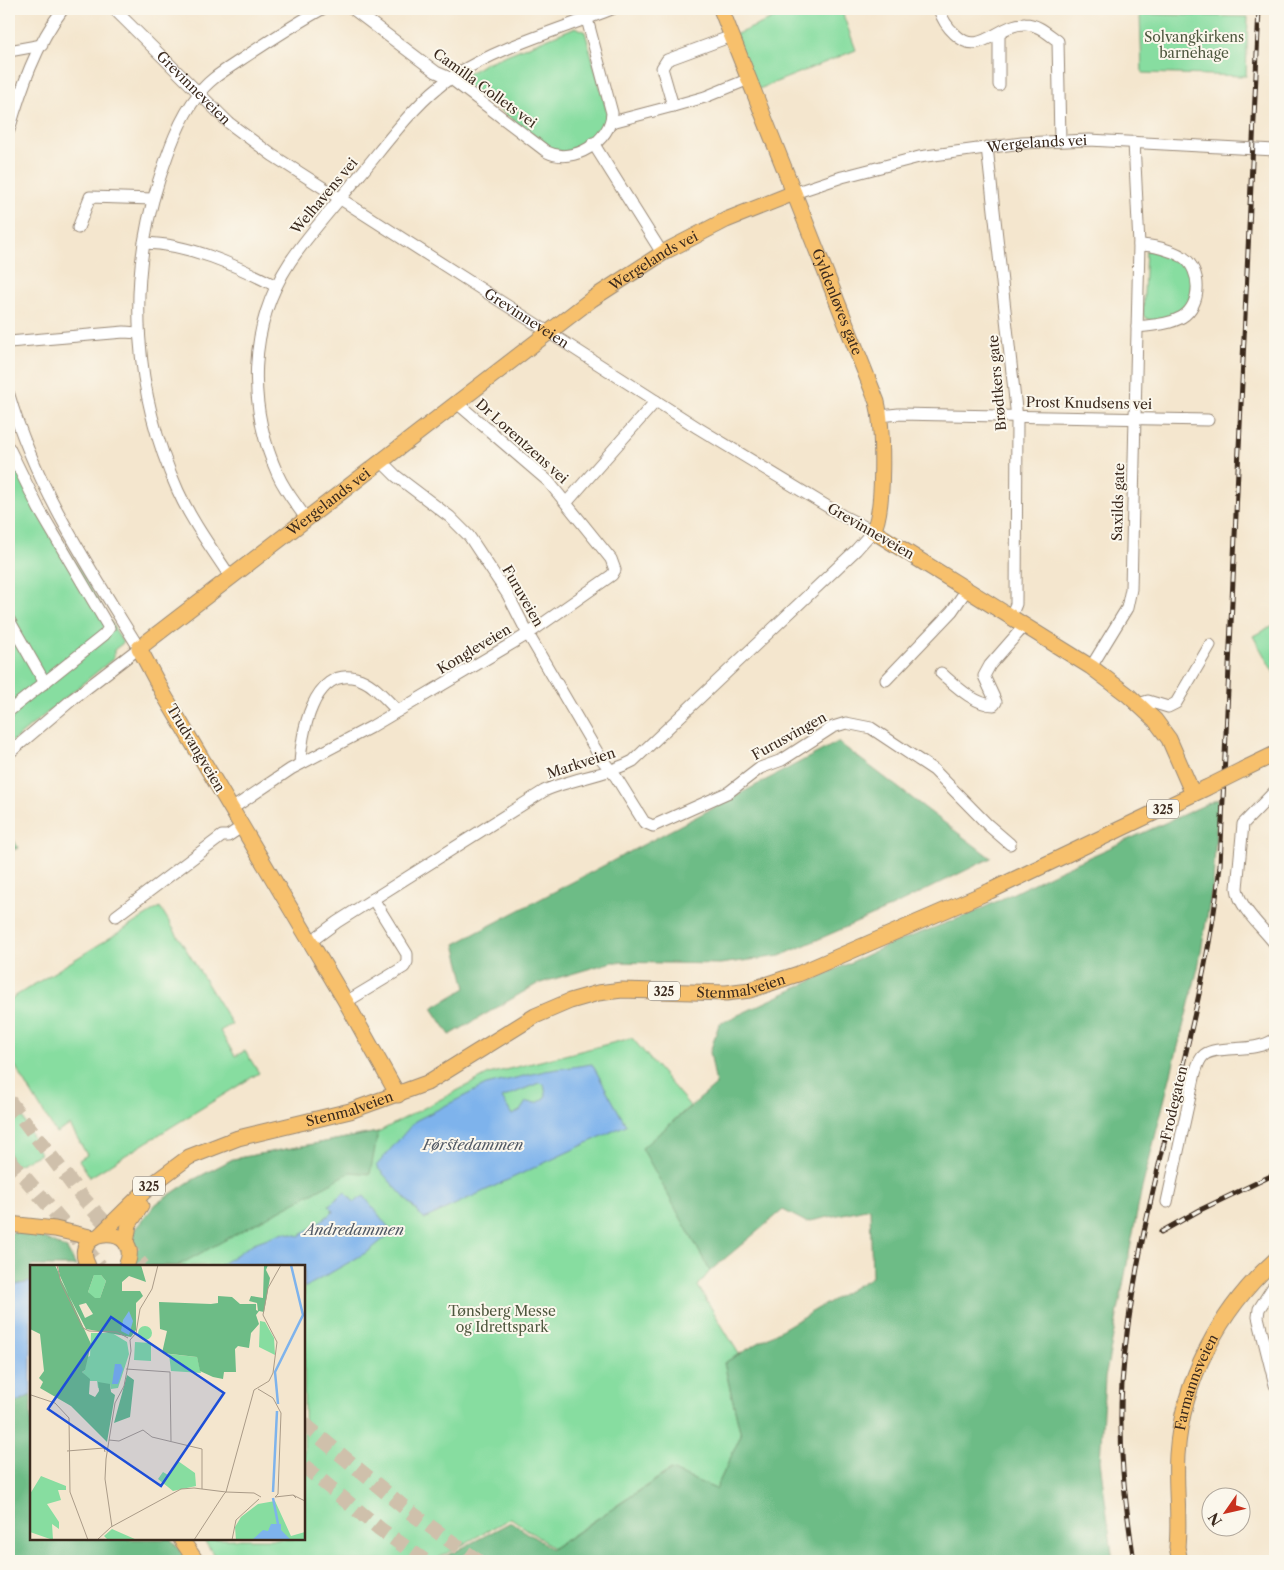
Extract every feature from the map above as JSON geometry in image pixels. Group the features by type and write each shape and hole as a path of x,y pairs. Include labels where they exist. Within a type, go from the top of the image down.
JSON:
{"main road":[{"name":"Gyldenløves gate","path":"721,9 880,416 879,516 873,531"},
{"name":"Wergelands vei","path":"139,648 592,299 662,253 726,220 794,193"},
{"name":"Grevinneveien","path":"873,531 1091,667 1138,704 1155,720 1169,739 1199,791"},
{"name":"Trudvangveien","path":"139,648 164,695 233,808 398,1095"},
{"name":"325","path":"1199,791 1275,754"},
{"name":"Stenmalveien","path":"86,1262 88,1245 150,1186 190,1157 250,1134 350,1111 398,1095 438,1077 528,1020 570,1001 598,993 622,990 726,993 750,990 798,974 990,891 1199,791"},
{"name":"Stenmalveien","path":"126,1265 129,1257 126,1243 128,1224 139,1208 168,1180 208,1151"},
{"path":"9,1224 97,1236 115,1235 126,1243"},
{"path":"42,1228 70,1243 86,1262"},
{"name":"Farmannsveien","path":"1180,1561 1177,1546 1179,1526 1177,1453 1186,1404 1194,1377 1213,1337 1228,1314 1249,1286 1275,1260"},
{"name":"Farmannsveien","path":"1179,1526 1186,1561"},
{"path":"182,1540 196,1561"}],"street":[{"path":"9,130 22,88 42,45 63,9"},
{"name":"Grevinneveien","path":"114,9 198,94 247,137 340,200 656,401 783,480 873,531"},
{"path":"231,578 194,522 168,466 155,430 144,384 139,332 138,306 144,243 153,199 177,132 198,94 212,80 277,35 322,9"},
{"name":"Camilla Collets vei","path":"353,9 436,72 450,78 554,155 574,154 603,138 612,122"},
{"name":"Welhavens vei","path":"306,520 279,477 264,439 256,399 256,366 261,335 276,286 300,249 340,200 420,105 450,78 490,57 612,9"},
{"path":"938,9 948,27 966,42 976,43 1009,27 1025,24 1039,28 1058,41 1060,140"},
{"path":"587,19 612,112 612,122 705,97 749,79"},
{"path":"999,33 999,85"},
{"path":"673,106 662,68 667,60 732,36"},
{"path":"9,51 42,45"},
{"name":"Wergelands vei","path":"794,193 890,164 987,147 1060,140 1275,150"},
{"name":"Saxilds gate","path":"1091,667 1129,603 1139,245 1134,142"},
{"path":"593,143 662,253"},
{"name":"Brødtkers gate","path":"987,147 1017,418 1016,604 1011,616"},
{"path":"78,228 90,197 153,199"},
{"path":"144,243 173,247 225,262 276,286"},
{"path":"1137,327 1159,325 1182,316 1194,303 1197,290 1194,272 1190,264 1182,257 1147,245 1139,245"},
{"path":"9,342 139,332"},
{"name":"Trudvangveien","path":"9,395 30,458 44,489 139,648"},
{"path":"567,502 656,401"},
{"name":"Dr Lorentzens vei","path":"457,403 526,460 567,502 614,564 615,570 612,575"},
{"name":"Prost Knudsens vei","path":"880,416 899,414 1017,418 1208,420"},
{"path":"9,448 39,509 110,628 104,635 9,711"},
{"name":"Furuveien","path":"381,460 396,476 450,517 469,536 508,595 528,634 600,757 610,770"},
{"name":"Markveien","path":"310,942 372,899 544,791 561,783 610,770 633,761 856,550 873,531"},
{"name":"Kongleveien","path":"233,808 300,764 398,712 528,634 612,575"},
{"path":"886,680 952,611 967,589"},
{"path":"9,620 45,683"},
{"path":"941,673 964,692 988,705 994,705 996,702 995,697 984,676 990,665 1024,625"},
{"path":"1138,704 1148,701 1168,707 1176,703 1210,645"},
{"path":"9,753 74,698 139,648"},
{"path":"300,764 304,735 313,700 323,687 334,681 349,677 361,680 376,690 398,712"},
{"name":"Furusvingen","path":"610,770 644,822 653,826 729,792 760,768 782,760 834,728 846,723 861,725 870,728 943,776 988,825 1010,844"},
{"path":"1275,791 1243,824 1237,888 1238,895 1243,903 1275,944"},
{"path":"116,916 222,836 228,836 243,826"},
{"path":"346,1002 404,967 407,962 404,948 372,899"},
{"name":"Frodegaten","path":"1167,1202 1194,1073 1202,1056 1211,1052 1259,1048 1275,1039"},
{"path":"1275,1284 1258,1309 1258,1317 1275,1385"}],"green space":[{"path":"796,9 841,9 856,50 754,91 732,36"},
{"name":"Solvangkirkens barnehage","path":"1140,14 1248,17 1246,76 1142,73"},
{"path":"576,27 585,32 607,112 607,120 601,133 571,150 563,152 549,147 467,85 466,75 484,64"},
{"path":"1146,250 1181,258 1194,280 1189,307 1172,317 1159,321 1153,321 1143,315"},
{"path":"9,433 28,481 123,643 114,650 114,658 9,744"},
{"path":"1275,624 1275,675 1253,636"},
{"path":"838,742 991,858 883,911 780,956 720,964 612,962 537,984 450,1035 432,1008 466,988 455,944"},
{"path":"1218,799 1213,883 1198,968 1141,1192 1105,1378 1100,1461 1113,1561 437,1561 511,1522 552,1549 671,1470 716,1489 741,1435 724,1363 872,1277 870,1208 806,1222 783,1210 710,1271 642,1148 716,1085 710,1052 719,1024 888,945 973,913 1054,873"},
{"path":"9,831 18,848 9,852"},
{"path":"160,907 232,1024 220,1031 235,1056 245,1051 259,1073 90,1177 79,1160 87,1155 70,1125 56,1133 9,1056 9,1000"},
{"name":"Tønsberg Messe og Idrettspark","path":"632,1038 690,1106 643,1148 710,1271 698,1286 739,1354 724,1363 741,1435 716,1489 670,1470 553,1548 511,1518 433,1561 218,1561 204,1540 305,1540 305,1265 134,1265 156,1204 189,1182 233,1159 378,1132 489,1074"},
{"path":"9,1088 40,1154 9,1169"},
{"path":"378,1132 370,1174 351,1172 179,1265 134,1265 132,1255 134,1230 156,1204 189,1182 233,1159"},
{"path":"27,1230 67,1249 75,1265 30,1265 30,1282 9,1286 9,1233"},
{"path":"30,1396 30,1540 172,1540 188,1561 9,1561 9,1406"}],"water":[{"name":"Førstedammen","path":"592,1064 626,1125 424,1219 376,1166 415,1121 486,1085 545,1071","holes":["539,1083 544,1084 546,1095 544,1099 537,1103 526,1102 520,1111 512,1115 502,1098"]},
{"name":"Andredammen","path":"345,1192 354,1202 364,1196 392,1232 369,1251 305,1287 305,1265 221,1265 254,1243 284,1232 300,1236 333,1212 329,1205"},
{"path":"30,1282 30,1396 9,1406 9,1286"}],"tunnel":[{"path":"9,1101 82,1197 142,1265"},
{"path":"9,1159 99,1265"},
{"path":"305,1425 406,1509 478,1561"},
{"path":"305,1467 380,1529 425,1561"}],"railway":[{"path":"1134,1561 1125,1495 1121,1429 1122,1384 1129,1318 1154,1188 1199,995 1220,865 1259,9"},
{"path":"1161,1232 1200,1210 1275,1174"}]}
